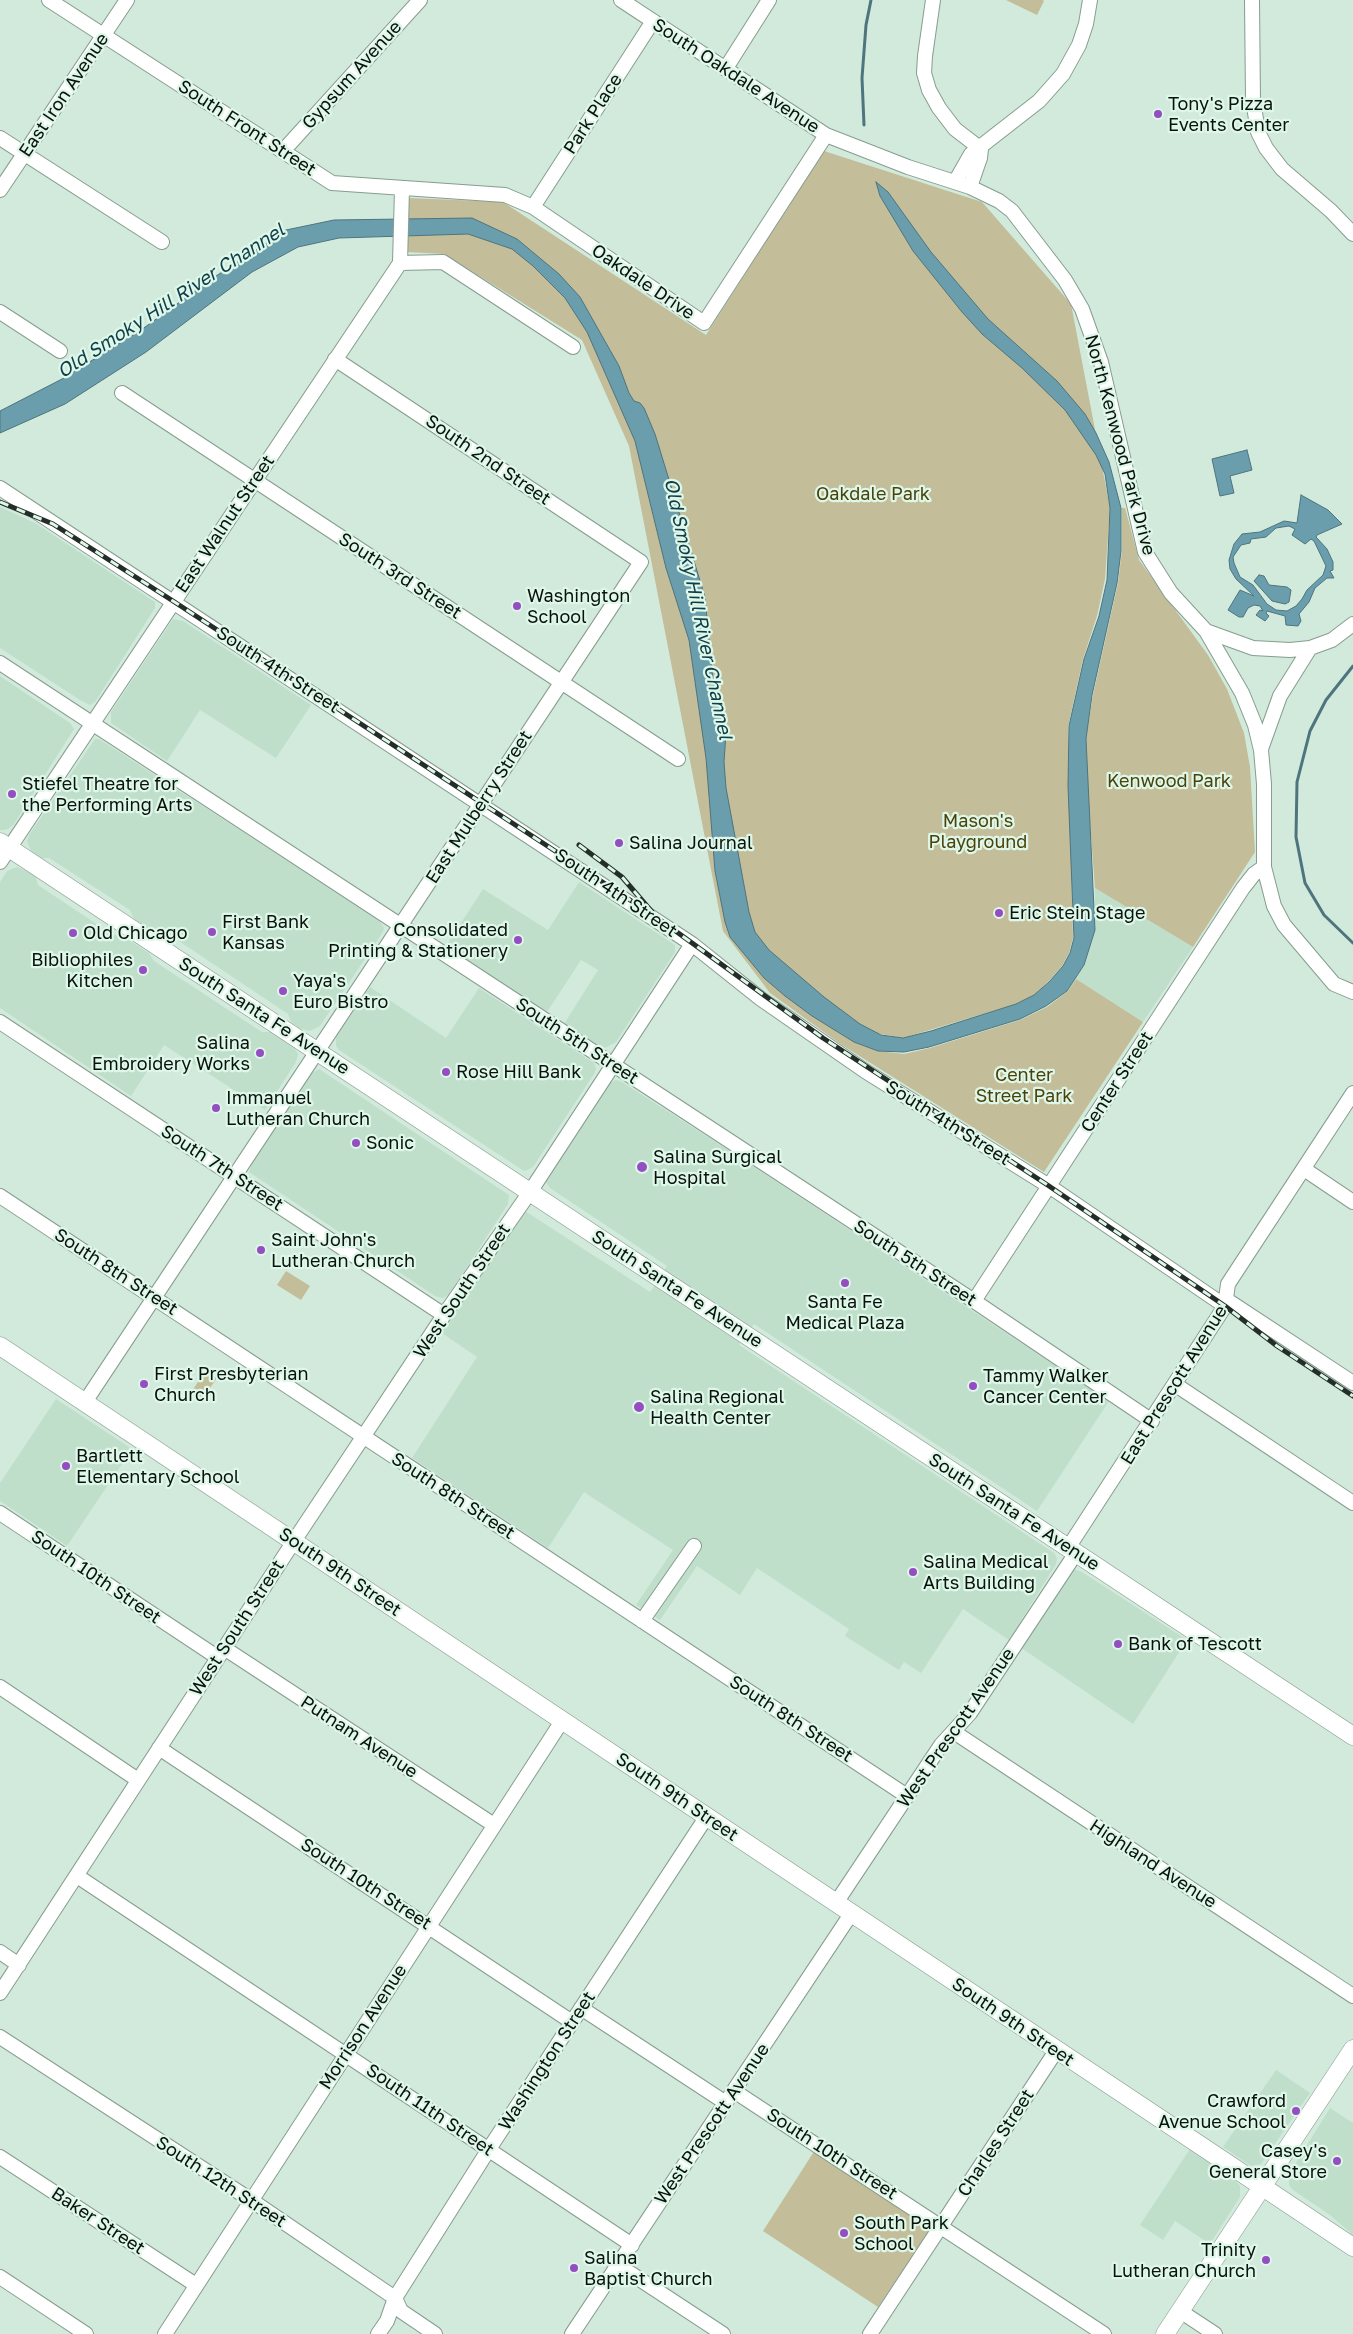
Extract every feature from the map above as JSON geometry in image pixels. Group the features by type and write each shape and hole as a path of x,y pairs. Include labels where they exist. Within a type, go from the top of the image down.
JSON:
{"main road":[{"name":"South Santa Fe Avenue","path":"3,850 318,1052 1353,1736"},
{"name":"South 9th Street","path":"0,1346 1353,2247"},
{"path":"1165,2334 1353,2050"}],"street":[{"name":"South Front Street","path":"49,0 332,182 401,195"},
{"name":"East Iron Avenue","path":"0,190 127,0"},
{"name":"Gypsum Avenue","path":"283,151 420,0"},
{"name":"South Oakdale Avenue","path":"621,0 826,135 955,182"},
{"path":"726,68 770,0"},
{"path":"933,0 924,74 929,90 939,108 955,129 980,149"},
{"path":"955,182 971,154 980,149 1039,100 1062,74 1080,41 1086,24 1090,0"},
{"path":"1252,0 1253,100 1258,132 1266,148 1282,169 1331,211 1353,234"},
{"name":"Park Place","path":"533,207 653,21"},
{"name":"Oakdale Drive","path":"401,195 505,195 533,207 704,323 826,135"},
{"path":"0,138 162,242"},
{"path":"970,187 980,158 980,149"},
{"name":"North Kenwood Park Drive","path":"955,182 999,201 1012,211 1066,280 1082,309 1101,362 1146,552 1172,593 1206,631 1246,701 1261,750"},
{"path":"401,195 400,263 443,262 573,347"},
{"name":"East Walnut Street","path":"3,850 91,723 400,263"},
{"path":"0,312 60,351"},
{"name":"South 2nd Street","path":"336,359 641,562"},
{"name":"South 3rd Street","path":"122,394 678,759"},
{"name":"South 4th Street","path":"0,488 692,944 761,1000 865,1071 1049,1186 1226,1303 1353,1383"},
{"name":"East Mulberry Street","path":"85,1402 641,562"},
{"path":"1206,631 1253,648 1290,650 1310,648 1332,640 1353,624"},
{"path":"1310,648 1280,696 1261,750 1264,784 1264,867 1278,916 1304,949 1353,1004"},
{"name":"South 5th Street","path":"0,663 974,1301 1152,1421"},
{"name":"Center Street","path":"974,1301 1243,888 1254,874 1264,867"},
{"name":"West South Street","path":"0,1993 78,1876 220,1652 444,1315 530,1192 692,944"},
{"path":"1334,984 1353,992"},
{"name":"South 7th Street","path":"0,1022 444,1315"},
{"name":"East Prescott Avenue","path":"1072,1550 1226,1303 1228,1284 1353,1093"},
{"path":"1304,1169 1353,1202"},
{"name":"South 8th Street","path":"0,1196 154,1296 363,1438 907,1796"},
{"path":"1176,1385 1353,1503"},
{"name":"South 10th Street","path":"0,1513 220,1652"},
{"path":"642,1621 694,1546"},
{"name":"West Prescott Avenue","path":"836,1903 941,1745 970,1713 1072,1550"},
{"name":"Putnam Avenue","path":"220,1652 494,1825"},
{"path":"0,1687 138,1780"},
{"name":"Morrison Avenue","path":"165,2334 562,1720"},
{"name":"Highland Avenue","path":"954,1732 1353,1996"},
{"name":"South 10th Street","path":"159,1748 572,2022"},
{"name":"Washington Street","path":"378,2334 387,2321 395,2298 489,2150 707,1816"},
{"name":"South 11th Street","path":"78,1876 632,2245"},
{"name":"West Prescott Avenue","path":"572,2334 851,1914"},
{"path":"0,1952 19,1964"},
{"path":"581,2008 726,2103"},
{"name":"South 12th Street","path":"0,2037 251,2200 395,2298 402,2311 435,2334"},
{"name":"Charles Street","path":"870,2334 1056,2051"},
{"name":"South 10th Street","path":"734,2091 941,2225 1104,2334"},
{"name":"Baker Street","path":"0,2158 196,2285"},
{"path":"618,2265 723,2334"},
{"path":"0,2277 86,2334"},
{"path":"1180,2311 1215,2334"}],"shaded area":[{"path":"0,507 35,523 155,602 155,608 95,702 90,705 0,648"},
{"path":"173,619 183,621 311,705 276,758 200,710 167,761 111,723 111,712"},
{"path":"0,676 70,723 74,729 14,824 4,830 0,830"},
{"path":"95,739 99,739 379,920 384,928 383,932 320,1026 310,1031 299,1028 291,1022 288,1014 164,931 161,934 157,934 134,919 130,910 49,858 41,858 31,851 27,841 29,835"},
{"path":"17,867 35,875 38,885 113,935 121,935 149,953 154,961 262,1032 271,1032 294,1047 298,1054 296,1062 265,1110 164,1045 131,1096 0,1008 0,882 7,871"},
{"path":"579,882 675,945 675,952 616,1042 605,1048 593,1043 564,1024 598,970 581,960 547,1012 446,946 483,889 548,930"},
{"path":"1095,888 1193,947 1143,1022 1076,979 1084,965 1095,930"},
{"path":"370,987 446,1038 479,988 594,1063 596,1069 594,1074 533,1167 525,1171 521,1169 339,1050 336,1046 336,1037"},
{"path":"319,1069 509,1195 508,1204 449,1295 443,1298 435,1296 249,1172 253,1161 312,1073"},
{"name":"Salina Regional Health Center","path":"616,1080 739,1157 1109,1401 1037,1511 754,1324 739,1345 1054,1553 1057,1558 1056,1564 1009,1640 963,1609 921,1673 904,1662 899,1670 845,1636 849,1629 757,1568 740,1595 697,1566 660,1620 636,1605 673,1550 584,1492 548,1548 412,1458 477,1357 442,1333 525,1211 650,1292 667,1266 550,1188 545,1181 606,1085"},
{"name":"Bartlett Elementary School","path":"56,1399 132,1449 67,1546 0,1501 0,1483"},
{"path":"1073,1569 1082,1572 1187,1640 1133,1724 1020,1647"},
{"path":"1276,2070 1310,2093 1261,2164 1251,2166 1223,2147"},
{"path":"1330,2108 1353,2123 1353,2235 1330,2215 1293,2190 1289,2185 1289,2174"},
{"path":"1190,2149 1234,2179 1240,2186 1240,2197 1210,2244 1175,2221 1163,2240 1140,2225"}],"green space":[{"path":"1006,0 1043,0 1044,1 1037,15"},
{"name":"Oakdale Park","path":"824,151 982,202 1071,304 1110,508 1105,579 1097,616 1083,659 1068,727 1073,938 1069,953 1062,966 1048,982 1034,995 1016,1004 903,1038 881,1034 854,1042 878,1051 904,1054 930,1048 1020,1020 1047,1007 1068,991 1076,979 1143,1022 1044,1172 842,1045 770,993 723,931 629,446 582,340 444,254 407,252 409,198 503,202 706,335"},
{"name":"Kenwood Park","path":"1122,508 1125,508 1139,560 1208,655 1227,689 1244,733 1250,767 1255,852 1193,947 1095,888 1087,784 1086,739 1093,695 1118,583 1122,551"},
{"path":"286,1271 310,1286 301,1300 277,1285"},
{"path":"206,1370 217,1378 203,1398 192,1391"},
{"path":"815,2150 929,2226 929,2230 878,2307 763,2231"}],"water":[{"path":"876,182 888,192 931,252 988,319 1057,381 1085,414 1109,462 1121,508 1121,551 1117,583 1092,695 1086,739 1095,930 1084,965 1067,991 1046,1006 1020,1019 929,1047 904,1052 878,1051 854,1042 812,1016 785,996 764,978 730,937 725,922 715,871 706,758 689,640 666,568 635,441 587,332 565,298 533,266 512,249 468,234 339,238 298,247 252,272 146,352 65,404 0,433 0,411 62,379 141,330 213,278 286,230 334,220 472,218 517,239 559,274 580,297 619,366 629,393 634,401 640,403 644,408 655,434 705,597 712,672 720,700 726,733 724,762 726,788 749,912 755,932 769,950 824,997 860,1024 881,1035 903,1038 931,1031 1016,1004 1034,995 1063,966 1070,953 1074,938 1068,786 1069,726 1084,659 1099,616 1107,580 1110,508 1105,474 1096,455 1065,410 1022,368 982,334 962,312 913,251 880,196"},
{"path":"1247,450 1252,470 1230,476 1234,493 1220,496 1212,459"},
{"path":"1301,495 1328,510 1342,524 1316,537 1327,549 1333,562 1333,570 1330,571 1334,578 1327,578 1315,588 1309,602 1299,614 1301,621 1298,626 1286,625 1285,616 1267,611 1266,613 1269,616 1265,621 1256,615 1260,610 1263,611 1260,606 1254,605 1248,608 1243,617 1239,617 1228,610 1240,590 1254,596 1236,579 1230,569 1229,560 1234,544 1242,534 1260,532 1284,521 1297,523","holes":["1289,526 1295,529 1292,535 1305,544 1311,539 1314,541 1326,566 1323,575 1307,590 1296,606 1287,611 1276,610 1267,604 1253,585 1240,577 1233,557 1241,545 1250,543 1251,539 1266,537 1276,528"]},
{"path":"1259,575 1264,576 1269,585 1287,587 1291,590 1289,602 1285,604 1272,601 1254,581"}],"waterway":[{"name":"Old Smoky Hill River Channel","path":"864,125 862,78 866,25 871,0"},
{"name":"Old Smoky Hill River Channel","path":"1353,666 1326,700 1310,731 1297,782 1296,837 1305,883 1324,915 1353,943"}],"railway":[{"path":"0,502 53,524 659,919 823,1038 1049,1186 1225,1306 1277,1346 1353,1396"},
{"path":"579,845 622,877 652,912"}],"place":[{"name":"Tony's Pizza Events Center","path":"1158,114"},
{"name":"Washington School","path":"517,606"},
{"name":"Stiefel Theatre for the Performing Arts","path":"12,794"},
{"name":"Salina Journal","path":"619,843"},
{"name":"Eric Stein Stage","path":"999,913"},
{"name":"First Bank Kansas","path":"212,932"},
{"name":"Old Chicago","path":"73,933"},
{"name":"Consolidated Printing & Stationery","path":"518,940"},
{"name":"Bibliophiles Kitchen","path":"143,970"},
{"name":"Yaya's Euro Bistro","path":"283,991"},
{"name":"Salina Embroidery Works","path":"260,1053"},
{"name":"Rose Hill Bank","path":"446,1072"},
{"name":"Immanuel Lutheran Church","path":"216,1108"},
{"name":"Sonic","path":"356,1143"},
{"name":"Salina Surgical Hospital","path":"642,1167"},
{"name":"Saint John's Lutheran Church","path":"261,1250"},
{"name":"Santa Fe Medical Plaza","path":"845,1283"},
{"name":"First Presbyterian Church","path":"144,1384"},
{"name":"Tammy Walker Cancer Center","path":"973,1386"},
{"name":"Salina Regional Health Center","path":"639,1407"},
{"name":"Bartlett Elementary School","path":"66,1466"},
{"name":"Salina Medical Arts Building","path":"913,1572"},
{"name":"Bank of Tescott","path":"1118,1644"},
{"name":"Crawford Avenue School","path":"1296,2111"},
{"name":"Casey's General Store","path":"1337,2161"},
{"name":"South Park School","path":"844,2233"},
{"name":"Trinity Lutheran Church","path":"1266,2260"},
{"name":"Salina Baptist Church","path":"574,2268"}],"park label":[{"name":"Mason's Playground","path":"978,831"},
{"name":"Center Street Park","path":"1024,1085"}]}
